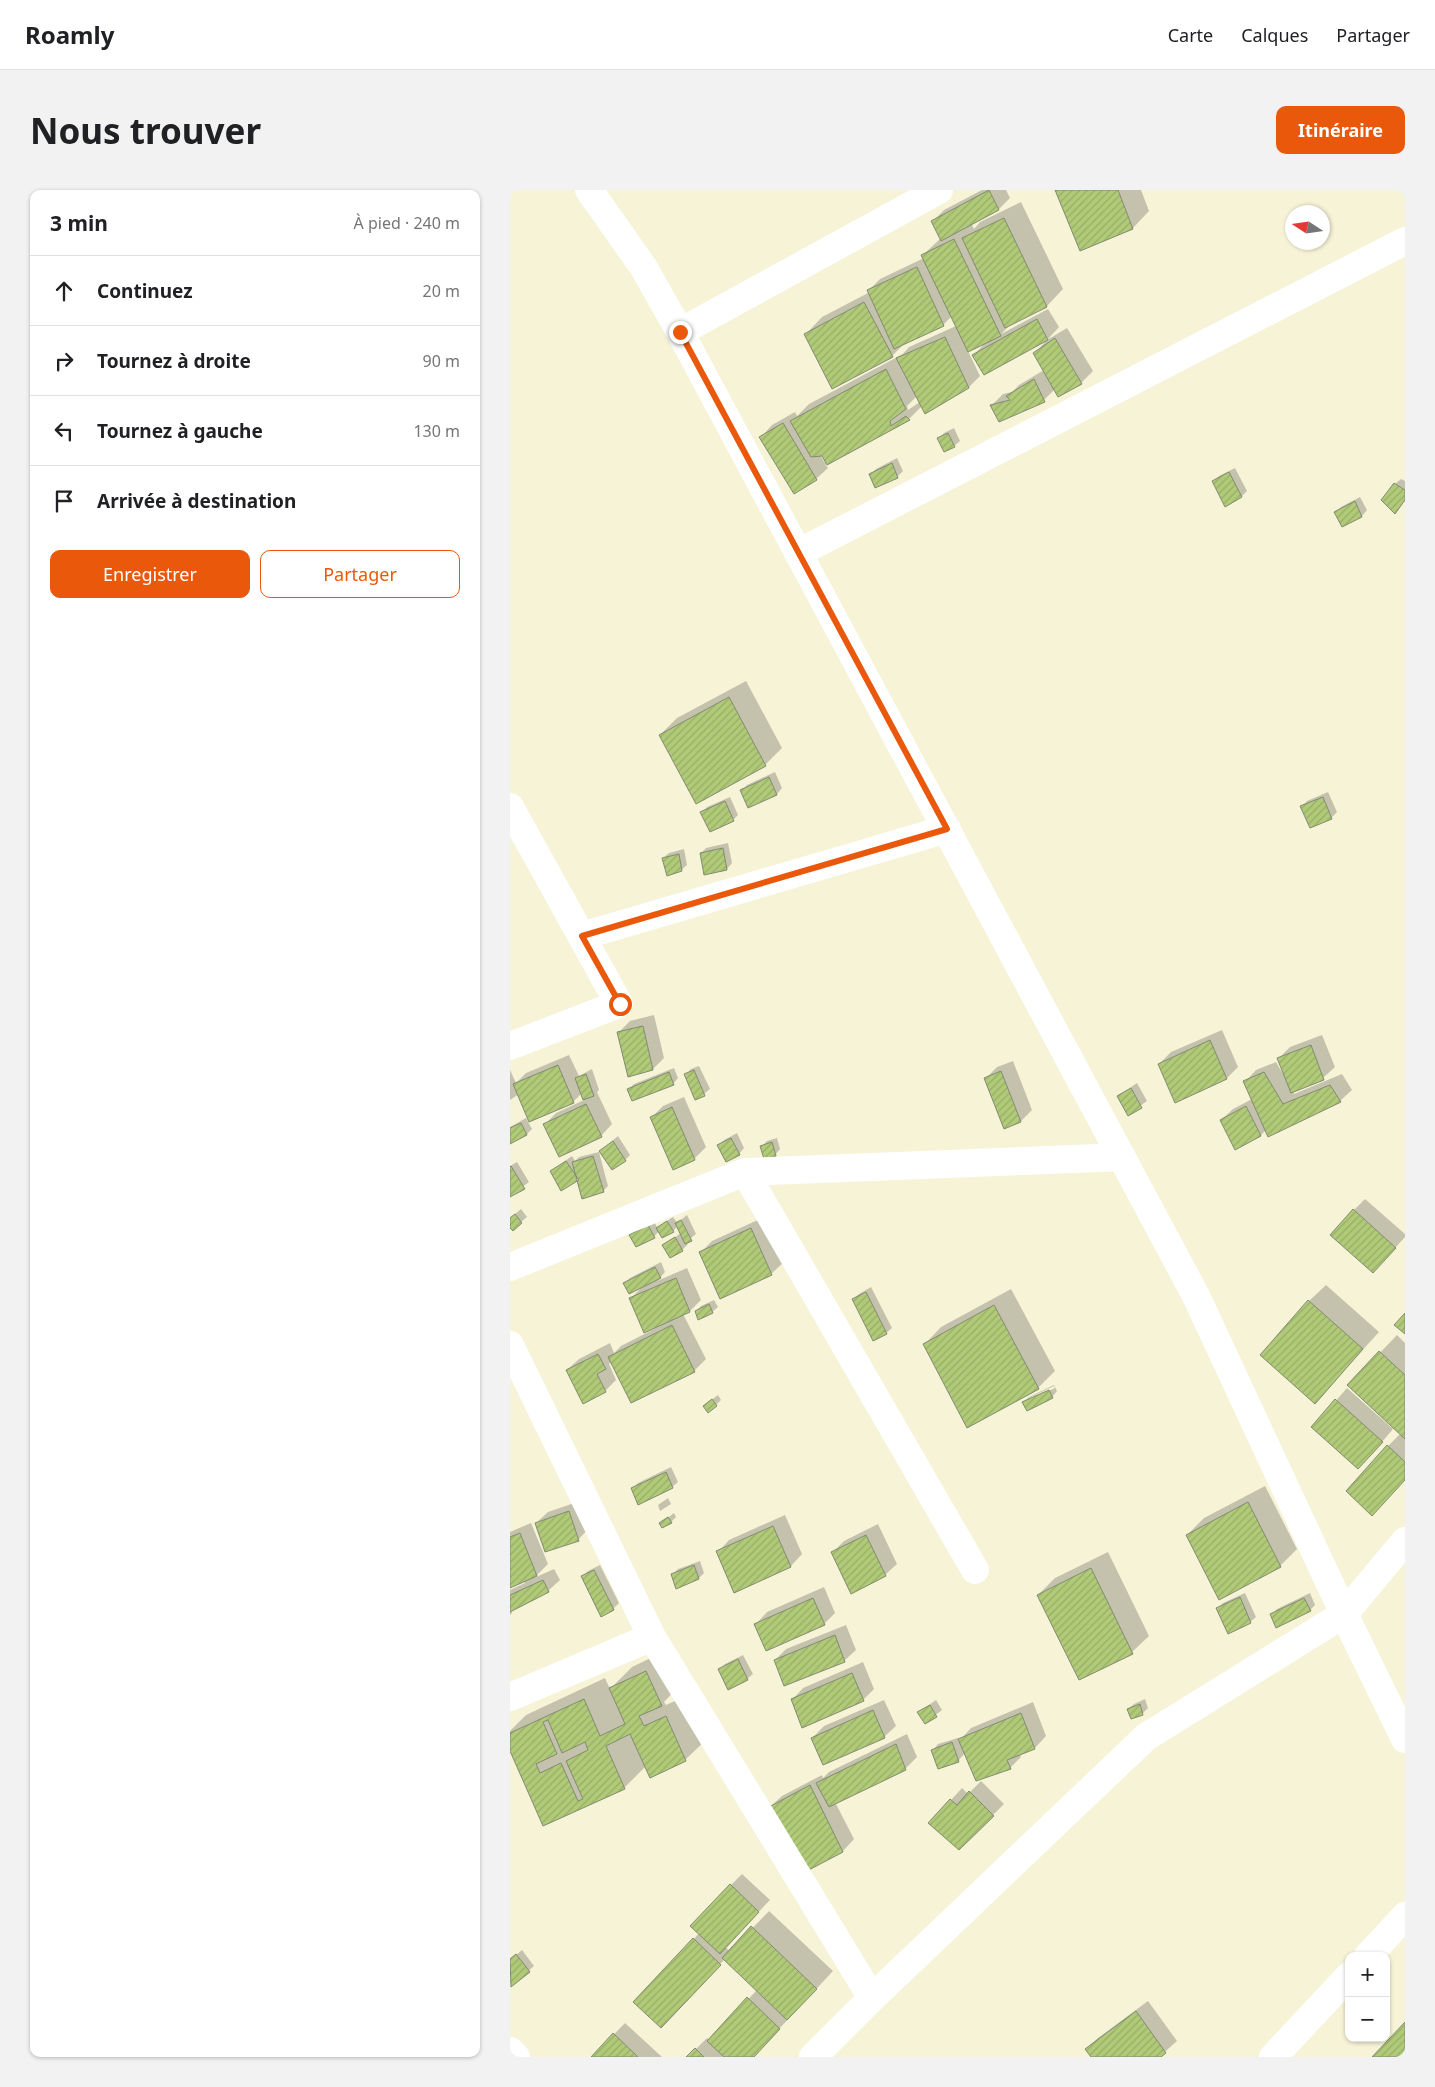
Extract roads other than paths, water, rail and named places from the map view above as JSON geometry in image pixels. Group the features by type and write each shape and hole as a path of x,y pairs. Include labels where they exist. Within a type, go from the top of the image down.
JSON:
{"street":[{"path":"589,190 644,268 680,332 1196,1296 1344,1614 1405,1739"},
{"path":"680,332 939,190"},
{"path":"798,553 1405,241"},
{"path":"510,807 620,1004 510,1046"},
{"path":"582,936 947,829"},
{"path":"510,1267 745,1172 1122,1157"},
{"path":"745,1172 975,1570"},
{"path":"510,1345 652,1637 872,1998"},
{"path":"813,2057 872,1998 1146,1736 1344,1614 1405,1541"},
{"path":"510,1697 652,1637"},
{"path":"1372,1952 1405,1916"},
{"path":"1273,2057 1345,1980"},
{"path":"510,2051 516,2057"}]}
